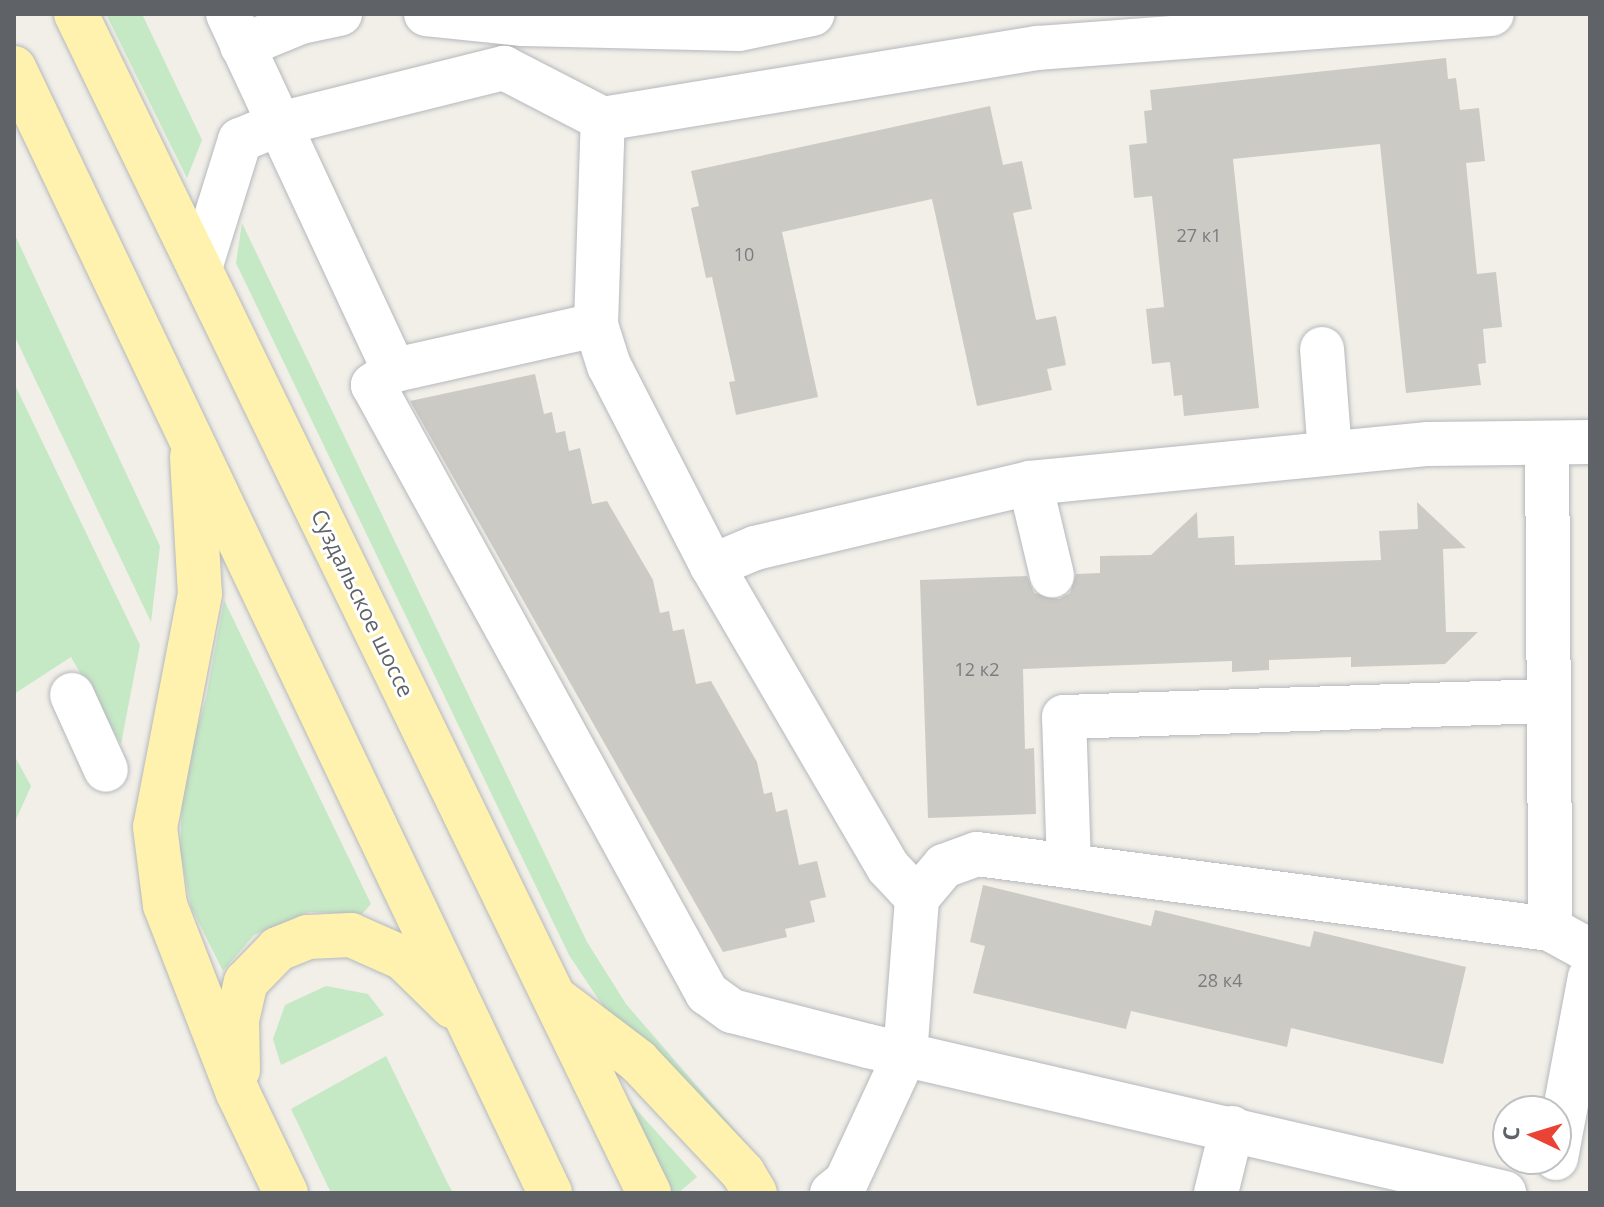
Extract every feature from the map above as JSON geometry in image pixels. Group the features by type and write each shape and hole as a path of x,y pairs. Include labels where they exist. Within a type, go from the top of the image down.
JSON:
{"main road":[{"name":"Суздальское шоссе","path":"76,14 201,265 649,1193"},
{"path":"14,68 550,1193"},
{"path":"190,432 200,594 155,827 165,905 238,1093 286,1193"},
{"path":"238,1093 237,1020 246,982 278,949 308,937 351,935 403,958 473,1027"},
{"path":"551,995 638,1061 743,1173 755,1193"}],"lane":[{"path":"340,14 235,30 394,370"},
{"path":"426,14 523,24 739,29 812,14"},
{"path":"201,265 240,140 279,124 504,68 603,119 1038,48 1480,14"},
{"path":"603,119 596,325 609,366 712,566 888,867 917,898"},
{"path":"596,325 394,370 373,385 707,993 732,1011 905,1055 1504,1193"},
{"path":"1322,349 1330,453"},
{"path":"712,566 755,548 1030,483 1428,444 1590,442"},
{"path":"1547,443 1550,929"},
{"path":"1030,483 1052,575"},
{"path":"72,695 106,770"},
{"path":"1069,866 1064,717 1549,701"},
{"path":"832,1193 846,1182 905,1055 917,898 944,866 977,854 1550,929 1590,951"},
{"path":"1569,1095 1588,996"},
{"path":"1216,1193 1232,1128"}],"green space":[{"path":"106,14 142,14 202,140 187,178"},
{"path":"242,223 587,942 626,1004 747,1144 737,1154 611,1018 569,955 236,263"},
{"path":"14,233 160,546 151,622 14,335"},
{"path":"14,383 140,645 121,744 71,657 14,694"},
{"path":"224,600 371,904 362,914 309,912 254,935 223,971 191,907 180,850 183,777 206,698"},
{"path":"14,755 31,786 14,824"},
{"path":"326,986 368,994 384,1015 281,1065 273,1039 285,1005"},
{"path":"386,1056 453,1193 331,1193 291,1109"},
{"path":"626,1098 697,1177 678,1193 672,1193 621,1103"}],"building":[{"path":"1446,58 1448,79 1456,78 1460,110 1479,108 1485,161 1466,163 1477,274 1496,272 1502,327 1483,329 1486,363 1478,364 1481,385 1406,393 1380,144 1233,159 1259,408 1184,416 1182,395 1174,396 1170,362 1152,364 1146,309 1164,307 1152,196 1134,198 1129,145 1147,143 1144,111 1152,110 1150,90"},
{"path":"990,106 1003,165 1022,161 1032,209 1013,213 1036,320 1056,316 1066,365 1047,369 1052,390 977,406 932,199 782,232 818,397 736,415 729,382 735,381 712,277 706,278 691,208 699,206 691,171"},
{"path":"535,374 544,414 552,412 556,433 565,431 569,451 580,448 592,504 607,501 653,580 660,613 669,611 673,631 684,629 696,684 711,681 757,762 764,794 772,792 776,812 787,809 799,865 817,861 826,897 810,901 815,922 785,929 787,937 723,952 410,401"},
{"path":"1417,502 1466,548 1443,549 1446,632 1478,632 1445,664 1351,667 1351,657 1269,660 1269,670 1232,672 1232,661 1023,669 1025,749 1034,748 1036,814 928,818 920,580 1027,576 1034,593 1059,599 1070,593 1076,574 1100,573 1100,556 1151,555 1197,512 1198,538 1234,536 1235,565 1381,560 1379,531 1418,529"},
{"path":"983,885 1151,926 1155,910 1310,947 1314,931 1466,967 1443,1064 1291,1028 1287,1047 1131,1011 1126,1029 973,993 985,946 970,942"}]}
